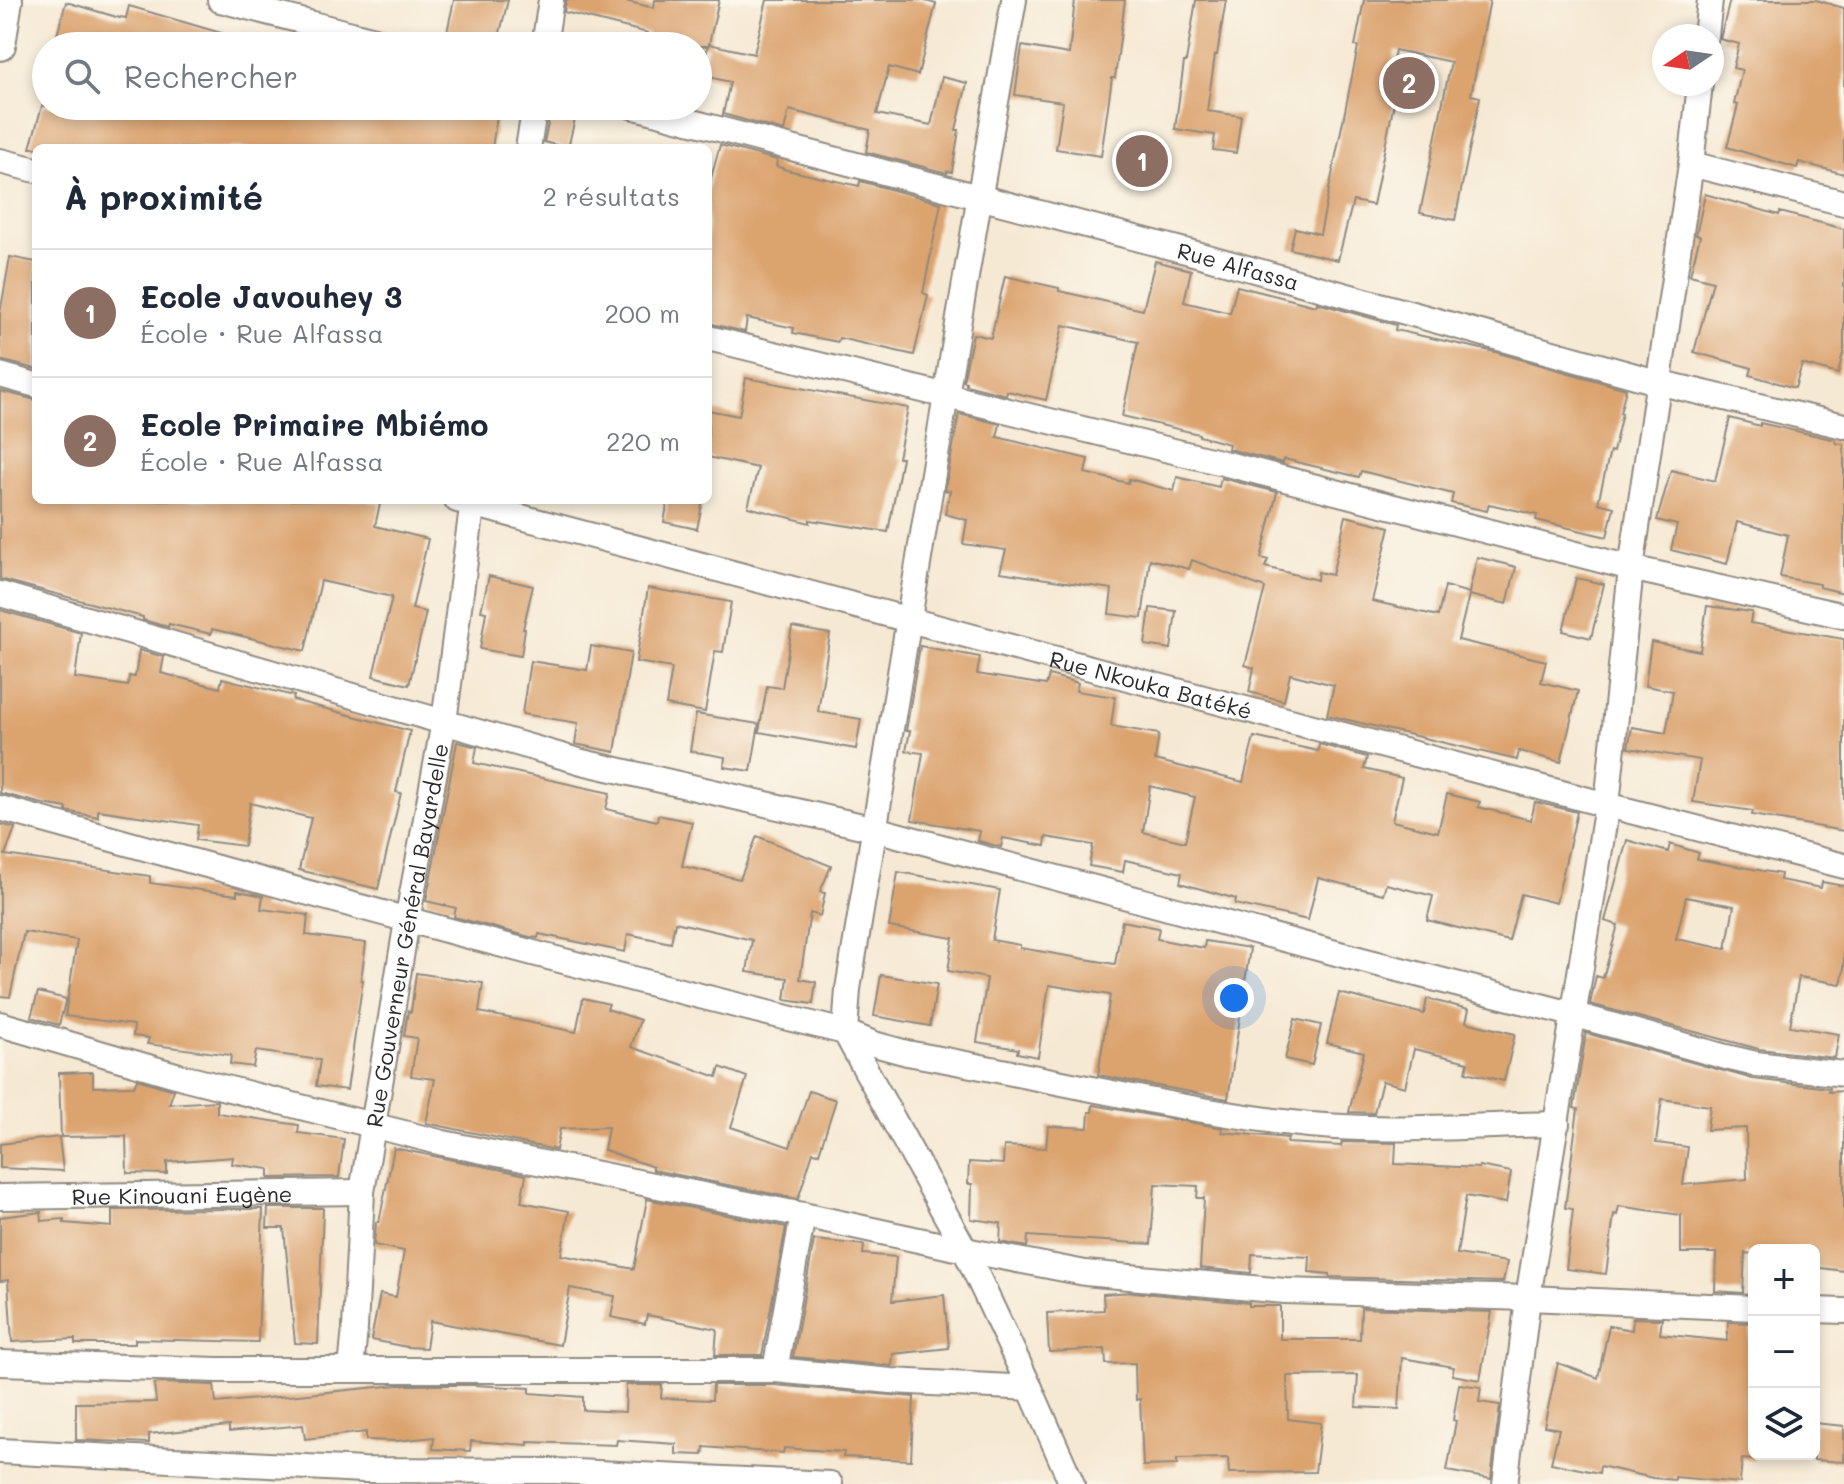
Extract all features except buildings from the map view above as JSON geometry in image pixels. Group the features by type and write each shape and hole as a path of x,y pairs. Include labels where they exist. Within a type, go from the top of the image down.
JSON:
{"street":[{"path":"0,45 7,0"},
{"path":"220,0 344,32"},
{"path":"546,32 551,0"},
{"path":"1014,0 908,619 848,989 845,1032 965,1250 1072,1484"},
{"path":"1707,24 1710,0"},
{"path":"1505,1484 1528,1298 1607,805 1631,568 1699,96"},
{"path":"529,144 533,120"},
{"name":"Rue Alfassa","path":"686,120 979,195 1657,382 1844,426"},
{"path":"0,161 32,169"},
{"path":"1691,164 1844,203"},
{"path":"712,339 1223,463 1631,568 1844,616"},
{"path":"0,375 32,384"},
{"name":"Rue Gouverneur Général Bayardelle","path":"351,1369 362,1192 444,722 468,504"},
{"name":"Rue Nkouka Batéké","path":"479,504 1844,866"},
{"path":"0,594 582,762 875,829 1756,1064 1844,1074"},
{"path":"0,808 407,921 845,1032 907,1053 1134,1097 1285,1122 1379,1129 1557,1124"},
{"path":"0,1024 186,1078 443,1143 1085,1273 1285,1291 1748,1308"},
{"name":"Rue Kinouani Eugène","path":"0,1197 362,1192"},
{"path":"775,1370 803,1215"},
{"path":"1820,1310 1844,1311"},
{"path":"0,1363 218,1370 775,1370 891,1381 1030,1388"},
{"path":"0,1451 363,1470 555,1471 830,1484"}],"place":[{"name":"Ecole Primaire Mbiémo","path":"1409,83"},
{"name":"Ecole Javouhey 3","path":"1142,161"}]}
